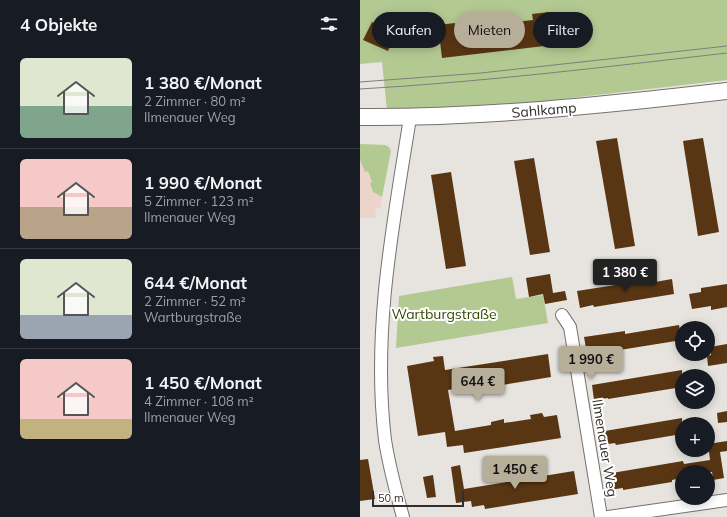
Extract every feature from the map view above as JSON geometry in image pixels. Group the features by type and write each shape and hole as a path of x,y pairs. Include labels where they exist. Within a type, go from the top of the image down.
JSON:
{"street":[{"name":"Sahlkamp","path":"360,117 410,118 503,114 576,108 727,91"},
{"path":"403,517 398,501 386,441 381,394 381,357 382,314 388,257 410,118"},
{"name":"Ilmenauer Weg","path":"562,315 570,327 602,517"},
{"path":"608,517 727,500"}],"shaded area":[{"path":"360,160 365,172 368,170 377,195 382,197 380,209 376,208 375,218 360,218"}],"green space":[{"path":"360,0 727,0 727,80 536,102 387,110 382,62 360,64"},
{"path":"360,144 385,145 389,147 391,151 382,197 373,192 370,183 372,182 368,171 365,172 360,160"},
{"name":"Wartburgstraße","path":"512,277 516,299 543,295 548,323 396,348 399,296"}],"building":[{"path":"533,20 533,47 442,58 441,48 446,48 446,24 454,23 454,48 525,48 525,21"},
{"path":"372,22 372,44 363,40"},
{"path":"381,48 389,48 388,51"},
{"path":"617,138 635,246 615,249 596,141"},
{"path":"703,138 719,232 698,236 683,141"},
{"path":"534,158 550,252 530,255 514,161"},
{"path":"451,172 466,266 446,269 431,175"},
{"path":"550,274 553,293 565,291 567,300 545,304 543,294 529,297 526,278"},
{"path":"654,279 655,282 672,279 674,294 580,308 577,291"},
{"path":"727,284 727,307 711,310 711,306 692,309 689,294 701,292 701,288"},
{"path":"675,326 675,341 587,354 584,337 625,331 625,334"},
{"path":"727,344 727,363 708,366 708,361 715,361 715,346"},
{"path":"548,354 551,377 471,390 471,386 448,390 455,431 491,425 491,422 504,419 504,423 531,419 530,415 542,413 544,417 557,415 561,438 464,453 463,445 447,447 445,432 418,436 407,366 434,361 433,357 443,356 445,370"},
{"path":"675,371 675,388 594,400 592,385"},
{"path":"727,411 727,422 718,423 717,413"},
{"path":"675,419 675,435 616,445 615,443 602,445 599,432"},
{"path":"727,441 727,451 720,452 724,478 715,480 715,465 675,465 675,479 672,480 672,482 623,490 623,488 609,490 606,474 683,461 684,464 710,460 710,457 715,457 715,443"},
{"path":"368,459 375,499 360,501 360,460"},
{"path":"460,465 464,489 574,471 578,494 485,509 484,505 472,507 471,501 456,503 451,467"},
{"path":"433,475 436,497 427,498 423,477"}],"tram line":[{"path":"360,82 481,73 727,46"},
{"path":"360,89 590,69 727,53"}]}
